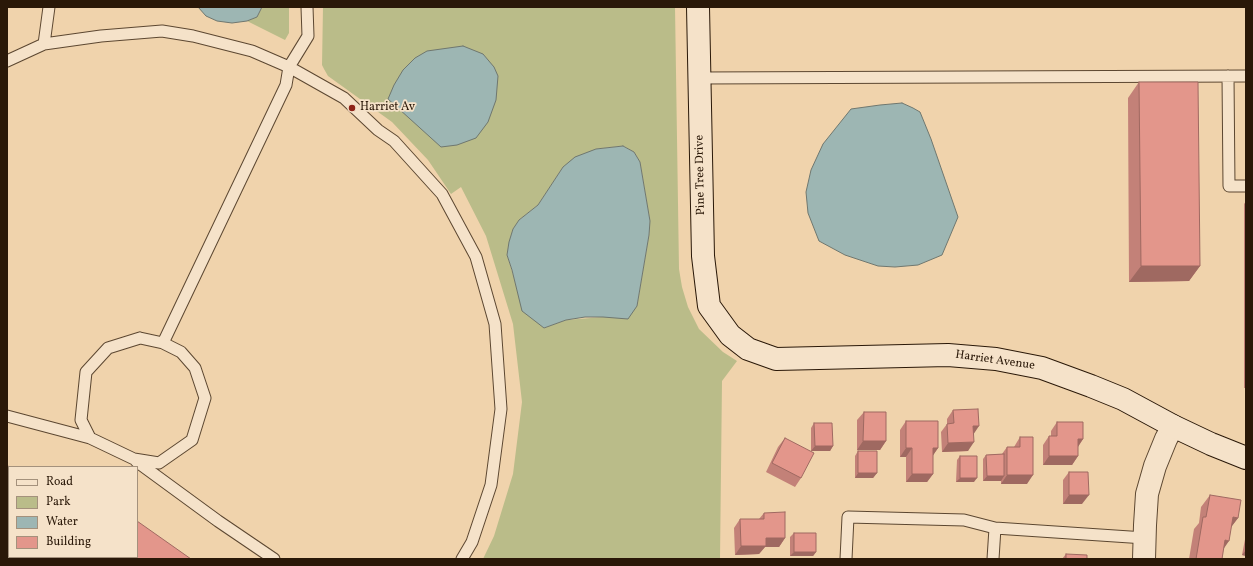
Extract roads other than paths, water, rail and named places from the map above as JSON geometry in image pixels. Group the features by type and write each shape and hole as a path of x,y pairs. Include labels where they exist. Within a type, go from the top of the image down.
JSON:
{"street":[{"name":"Pine Tree Drive","path":"698,7 703,256 709,306 730,335"},
{"name":"Harriet Avenue","path":"730,335 748,349 776,359 948,355 996,359 1042,368 1123,399 1173,426 1211,444 1246,458"},
{"path":"1145,549 1147,494 1155,466 1173,426"}],"lane":[{"path":"44,44 49,7"},
{"path":"163,343 286,85 289,68 308,36 307,7"},
{"path":"7,61 44,44 101,36 162,31 193,36 252,51 289,68 344,98 378,130 394,141 442,194 476,257 495,324 501,409 491,485 472,542 462,559"},
{"path":"1228,76 1229,186 1246,186"},
{"path":"699,78 1246,76"},
{"path":"90,438 81,420 86,372 108,348 140,338 163,343 181,352 195,368 205,398 192,440 158,463 134,460"},
{"path":"7,416 90,438 134,460 218,521 274,559"},
{"path":"846,559 848,516 964,520 995,528 1145,549"},
{"path":"992,559 995,528"}],"water":[{"path":"198,7 262,7 257,17 247,21 232,23 217,21 206,16"},
{"path":"463,46 483,54 494,67 498,76 496,100 488,122 476,138 457,145 441,147 388,99 403,70 415,58 427,51"},
{"path":"902,103 920,112 958,217 942,255 918,265 895,267 878,266 845,255 819,241 808,213 806,192 811,170 823,144 851,109"},
{"path":"623,146 634,152 640,162 650,221 637,306 628,319 585,317 566,320 544,328 522,311 507,255 513,229 519,220 538,205 563,167 575,157 596,149"}],"place":[{"name":"Harriet Av","path":"352,108"}]}
